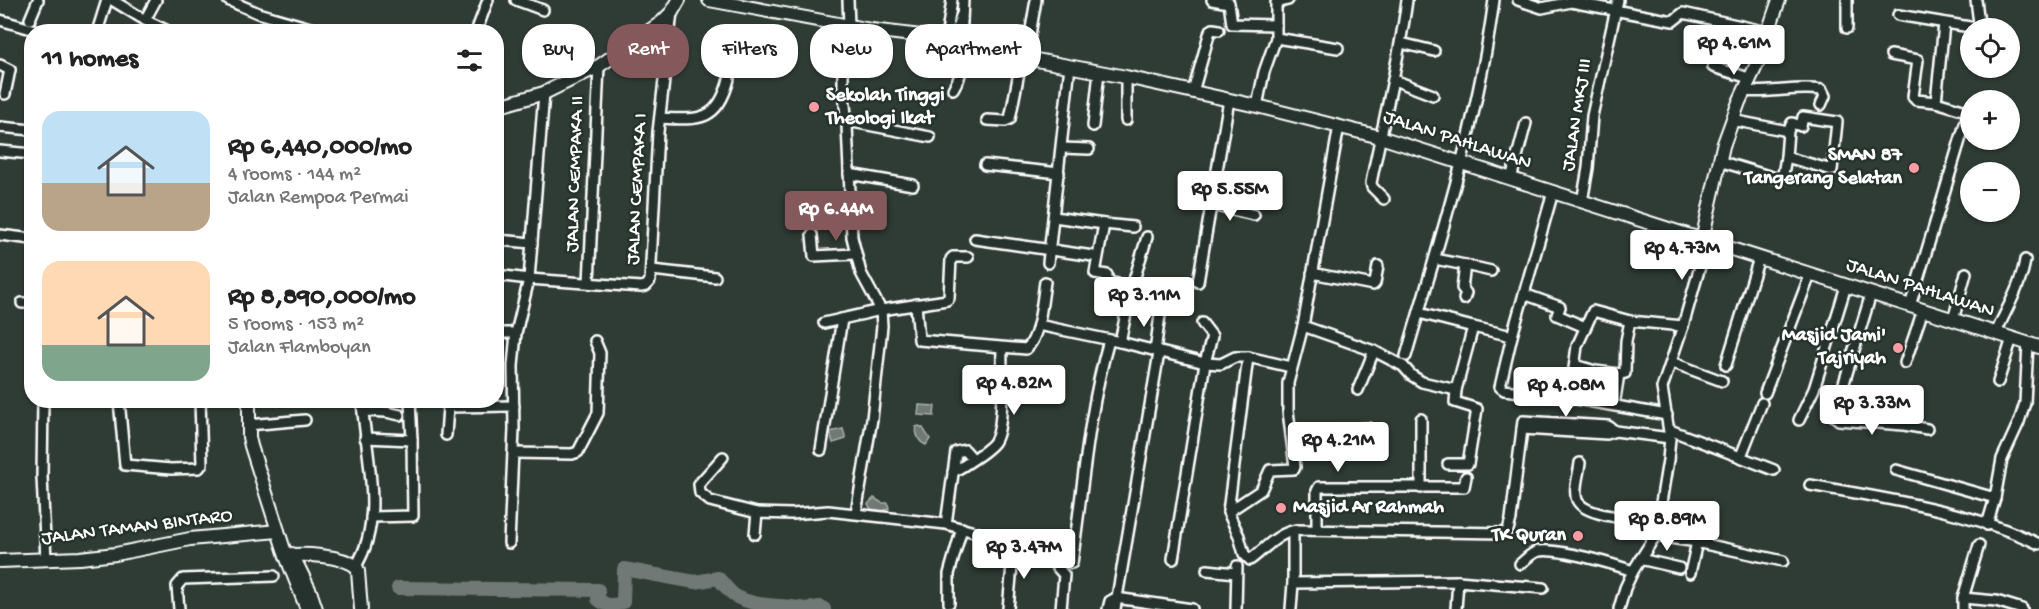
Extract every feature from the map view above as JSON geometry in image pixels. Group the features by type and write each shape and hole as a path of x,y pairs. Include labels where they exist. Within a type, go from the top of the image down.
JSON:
{"main road":[{"path":"504,104 544,93 598,66 662,22 679,0"},
{"name":"JALAN PAHLAWAN","path":"709,0 838,24"},
{"path":"1704,241 1719,161 1732,120 1757,64 1779,0"},
{"name":"JALAN PAHLAWAN","path":"1041,60 1257,106 1380,137 2033,345"},
{"path":"249,408 251,446 307,609"},
{"name":"JALAN TAMAN BINTARO","path":"0,561 46,561 116,554 190,539 280,534"},
{"path":"289,556 323,557 349,562 356,566 360,609"},
{"path":"289,556 310,591 316,609"}],"street":[{"path":"30,19 38,0"},
{"path":"100,24 107,0"},
{"path":"112,0 153,24"},
{"path":"145,20 156,0"},
{"path":"479,24 488,0"},
{"path":"516,0 543,10"},
{"path":"848,0 849,24"},
{"path":"952,0 955,24"},
{"path":"963,0 963,24"},
{"path":"1031,24 1036,0"},
{"path":"1212,0 1230,1 1232,24 1276,25"},
{"path":"1257,106 1264,72 1276,38 1277,3 1288,0"},
{"path":"1384,199 1371,185 1394,80 1407,0"},
{"path":"1406,356 1462,163 1481,82 1494,0"},
{"path":"1518,0 1542,8 1571,2 1617,5 1673,21 1683,13 1768,32"},
{"path":"1847,0 1847,28"},
{"path":"1898,15 1944,24 1977,27 1979,23 1976,0"},
{"path":"231,1 286,24"},
{"name":"JALAN MKJ III","path":"1582,202 1588,168 1592,116 1617,5"},
{"name":"JALAN CEMPAKA I","path":"504,276 641,287 646,286 650,281 660,118 672,12"},
{"path":"0,21 24,27"},
{"path":"1936,102 1944,24"},
{"path":"1193,92 1210,31 1219,30"},
{"path":"1276,38 1338,48"},
{"path":"1401,43 1434,51"},
{"path":"1891,55 1918,60 1913,97 1916,100 1936,102 1968,113 1910,306"},
{"path":"0,65 10,70 5,93"},
{"name":"JALAN CEMPAKA II","path":"589,283 598,66"},
{"path":"1048,263 1070,66"},
{"path":"1713,67 1749,78"},
{"path":"1093,126 1099,72"},
{"path":"1126,77 1126,120"},
{"path":"843,78 852,237 861,273 881,309 881,351 856,513"},
{"path":"953,89 959,78"},
{"path":"987,120 1010,119 1019,78"},
{"path":"660,118 694,119 708,114 723,100 729,79"},
{"path":"1394,80 1433,95"},
{"path":"1744,91 1803,88 1822,90 1825,96 1821,105"},
{"path":"508,543 513,453 513,366 516,333 529,279 544,93"},
{"path":"1198,282 1229,100"},
{"path":"1719,161 1782,180 1788,131 1792,123 1801,126 1803,117 1837,122 1832,170 1786,157"},
{"path":"1732,120 1788,131"},
{"path":"847,121 930,136"},
{"path":"1511,179 1526,123"},
{"path":"1228,512 1261,490 1270,470 1294,469 1295,467 1287,401 1291,368 1303,326 1339,126"},
{"path":"0,127 24,129"},
{"path":"1062,148 1089,148"},
{"path":"0,151 24,153"},
{"path":"985,165 1059,173"},
{"path":"849,174 913,185"},
{"path":"1553,192 1500,387 1504,390 1570,398 1667,415"},
{"path":"1211,205 1254,215"},
{"path":"1054,217 1133,227"},
{"path":"1104,224 1095,273 1107,274 1107,282 1184,296"},
{"path":"0,235 24,238"},
{"path":"812,235 814,256 855,254"},
{"path":"1120,342 1132,286 1147,237"},
{"path":"975,239 1093,256"},
{"path":"504,241 532,243"},
{"path":"1619,609 1625,588 1654,536 1658,521 1670,434 1662,389 1683,326 1704,241"},
{"path":"824,323 881,309 947,300 951,259 954,256 968,257"},
{"path":"1726,365 1759,258"},
{"path":"1435,259 1491,271"},
{"path":"1996,333 2016,293 2025,260"},
{"path":"1464,299 1466,293 1462,284 1465,265"},
{"path":"1312,273 1372,285 1375,283 1378,266"},
{"path":"652,270 715,276"},
{"path":"1953,320 1966,273"},
{"path":"1741,456 1810,275"},
{"path":"916,304 919,340 1028,349 1038,325 1045,282"},
{"path":"1799,420 1814,389 1846,286"},
{"path":"1524,294 1560,307 1557,315 1585,327"},
{"path":"1871,294 1834,416 1839,420 1927,429"},
{"path":"1115,609 1157,352 1161,308"},
{"path":"1905,363 1923,310"},
{"path":"1570,398 1577,346 1594,311 1630,321 1683,326"},
{"path":"1419,313 1512,336"},
{"path":"821,450 842,319"},
{"path":"1575,365 1595,371 1625,373 1626,340 1630,321"},
{"path":"1173,559 1205,363 1212,336 1202,323"},
{"path":"1038,325 1205,363 1220,365 1235,357 1248,357 1291,368"},
{"path":"1303,326 1374,351 1403,366 1422,382 1456,390"},
{"path":"1448,464 1468,464 1477,409 1455,402 1456,390 1473,327"},
{"path":"504,333 516,333"},
{"path":"1998,382 2012,338"},
{"path":"1072,563 1088,438 1098,381 1109,340"},
{"path":"513,453 572,454 578,452 598,413 600,353 595,341"},
{"path":"1986,525 1995,498 2002,459 2025,403 2033,345"},
{"path":"953,472 993,444 998,433 1002,348"},
{"path":"1358,390 1374,351"},
{"path":"1248,357 1228,512 1244,554 1247,559 1251,560 1280,535 1293,531 1497,533 1507,531 1511,519 1522,429 1607,434 1615,431 1670,434 1741,456 1774,470"},
{"path":"1671,362 1722,381"},
{"path":"1614,405 1619,374"},
{"path":"504,406 514,406"},
{"path":"44,408 42,477 46,561"},
{"path":"120,408 125,465 184,470 199,468 202,464 200,408"},
{"path":"356,566 367,545 371,517 371,487 363,408"},
{"path":"371,517 413,516 410,408"},
{"path":"446,435 447,408"},
{"path":"363,411 400,415"},
{"path":"1421,419 1421,488"},
{"path":"248,425 305,420"},
{"path":"1291,435 1368,428"},
{"path":"365,438 412,440"},
{"path":"946,524 956,452 965,450 972,458"},
{"path":"723,457 699,484 700,494 710,501 757,513 792,514 828,511 856,513 946,524 981,534"},
{"path":"1580,463 1576,498 1581,506 1594,513 1658,521"},
{"path":"1896,470 1995,498"},
{"path":"1317,530 1317,491 1319,487 1465,487 1466,477"},
{"path":"1810,485 1922,506 2039,544"},
{"path":"755,534 757,513"},
{"path":"949,603 949,574 962,528"},
{"path":"1291,609 1293,531"},
{"path":"1654,536 1697,542 1783,561"},
{"path":"1008,609 1016,541 1030,543 1042,550 1065,577 1061,609"},
{"path":"1690,573 1697,542"},
{"path":"1962,609 1979,545"},
{"path":"1520,564 1536,551 1550,551 1605,562 1633,571"},
{"path":"1640,559 1679,568"},
{"path":"1055,609 1059,569"},
{"path":"1207,570 1237,570 1236,609"},
{"path":"179,609 177,586 183,579 274,576"},
{"path":"1293,583 1458,581 1543,588"},
{"path":"1456,609 1458,581"},
{"path":"1108,609 1110,601 1116,598 1192,609"},
{"path":"1964,598 1996,601 2022,609"}],"shaded area":[{"path":"1528,373 1560,377 1558,392 1526,388"},
{"path":"919,405 935,406 934,416 918,415"},
{"path":"919,426 930,439 926,445 919,440 917,435 916,427"},
{"path":"843,429 846,439 833,443 830,432"},
{"path":"874,498 882,503 888,503 889,509 881,511 871,509 868,504"}],"waterway":[{"path":"398,588 598,590 598,599 604,603 616,605 623,602 624,569 695,582 718,578 733,594 747,601 806,609"},
{"path":"807,609 820,607 824,609"}],"place":[{"name":"Sekolah Tinggi Theologi Ikat","path":"814,107"},
{"name":"SMAN 87 Tangerang Selatan","path":"1914,168"},
{"name":"Masjid Jami' Tajriyah","path":"1898,348"},
{"name":"Masjid Ar Rahmah","path":"1281,508"},
{"name":"TK Quran","path":"1578,536"}]}
